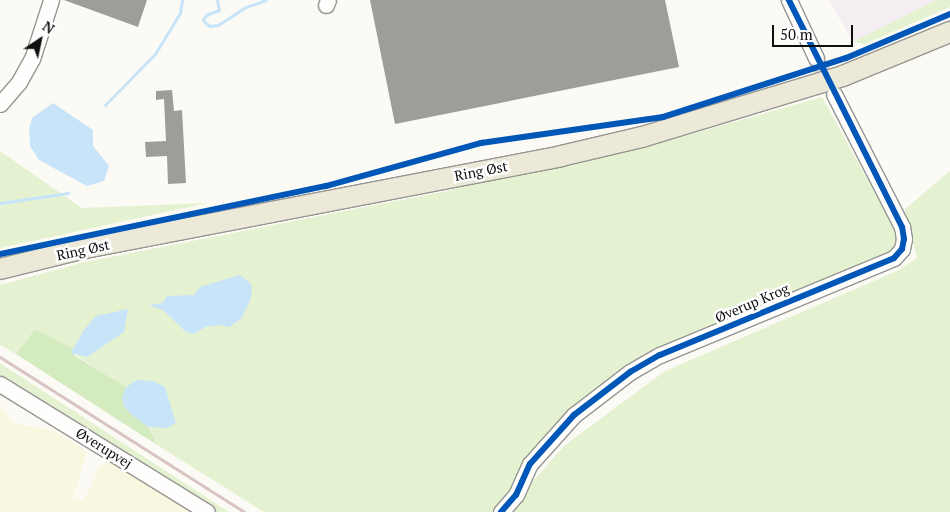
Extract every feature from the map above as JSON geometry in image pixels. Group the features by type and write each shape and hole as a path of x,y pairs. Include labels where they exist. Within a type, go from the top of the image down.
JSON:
{"main road":[{"name":"Ring Øst","path":"0,269 85,248 561,156 642,137 843,76 950,32"}],"street":[{"path":"0,104 19,82 32,59 51,0"},
{"path":"789,0 816,58"},
{"name":"Øverup Krog","path":"501,512 516,495 530,464 568,422 630,372 660,355 894,258 902,249 904,239 902,227 834,94"},
{"name":"Øverupvej","path":"0,384 207,512"}],"shaded area":[{"path":"829,0 936,0 853,42"},
{"path":"0,405 13,423 54,431 87,452 73,497 84,501 100,466 115,460 194,512 0,512"}],"green space":[{"path":"936,0 950,0 950,7 865,44 853,42"},
{"path":"822,97 899,237 897,246 889,253 600,386 497,512 264,512 157,445 148,427 140,423 122,398 125,387 35,329 16,354 0,345 0,285 85,262 447,191 572,159 642,148"},
{"path":"0,151 82,208 208,203 0,248"},
{"path":"950,171 950,512 506,512 564,446 665,371 899,270 917,258 904,210"},
{"path":"35,329 71,348 75,356 126,387 124,406 148,427 157,445 16,354"},
{"path":"0,363 229,512 211,512 0,379"}],"water":[{"path":"53,103 93,130 93,146 109,166 104,181 87,186 39,160 30,146 29,129 32,118"},
{"path":"240,275 252,285 251,298 241,319 229,327 220,325 205,327 194,334 186,332 163,310 149,305 163,303 167,296 194,295 200,287"},
{"path":"128,309 124,332 87,357 71,353 83,331 96,316"},
{"path":"137,380 153,381 165,387 176,423 167,428 148,427 132,415 124,406 122,398 126,387"}],"building":[{"path":"64,0 147,0 138,27"},
{"path":"370,0 665,0 679,67 395,124"},
{"path":"172,90 174,111 182,110 186,183 168,184 167,156 146,157 145,142 166,141 164,99 156,100 156,91"}],"waterway":[{"path":"105,105 155,54 180,13 182,0"},
{"path":"217,0 219,10 206,15 203,20 209,26 218,25 246,7 266,0"},
{"path":"0,203 68,193"}],"tunnel":[{"path":"816,58 832,90"}],"railway":[{"path":"0,357 244,512"}],"cycle path":[{"path":"501,512 516,495 530,464 574,415 630,372 660,355 894,258 902,249 904,239 902,227 789,0"},
{"path":"0,254 326,186 481,143 663,117 846,58 950,14"}]}
